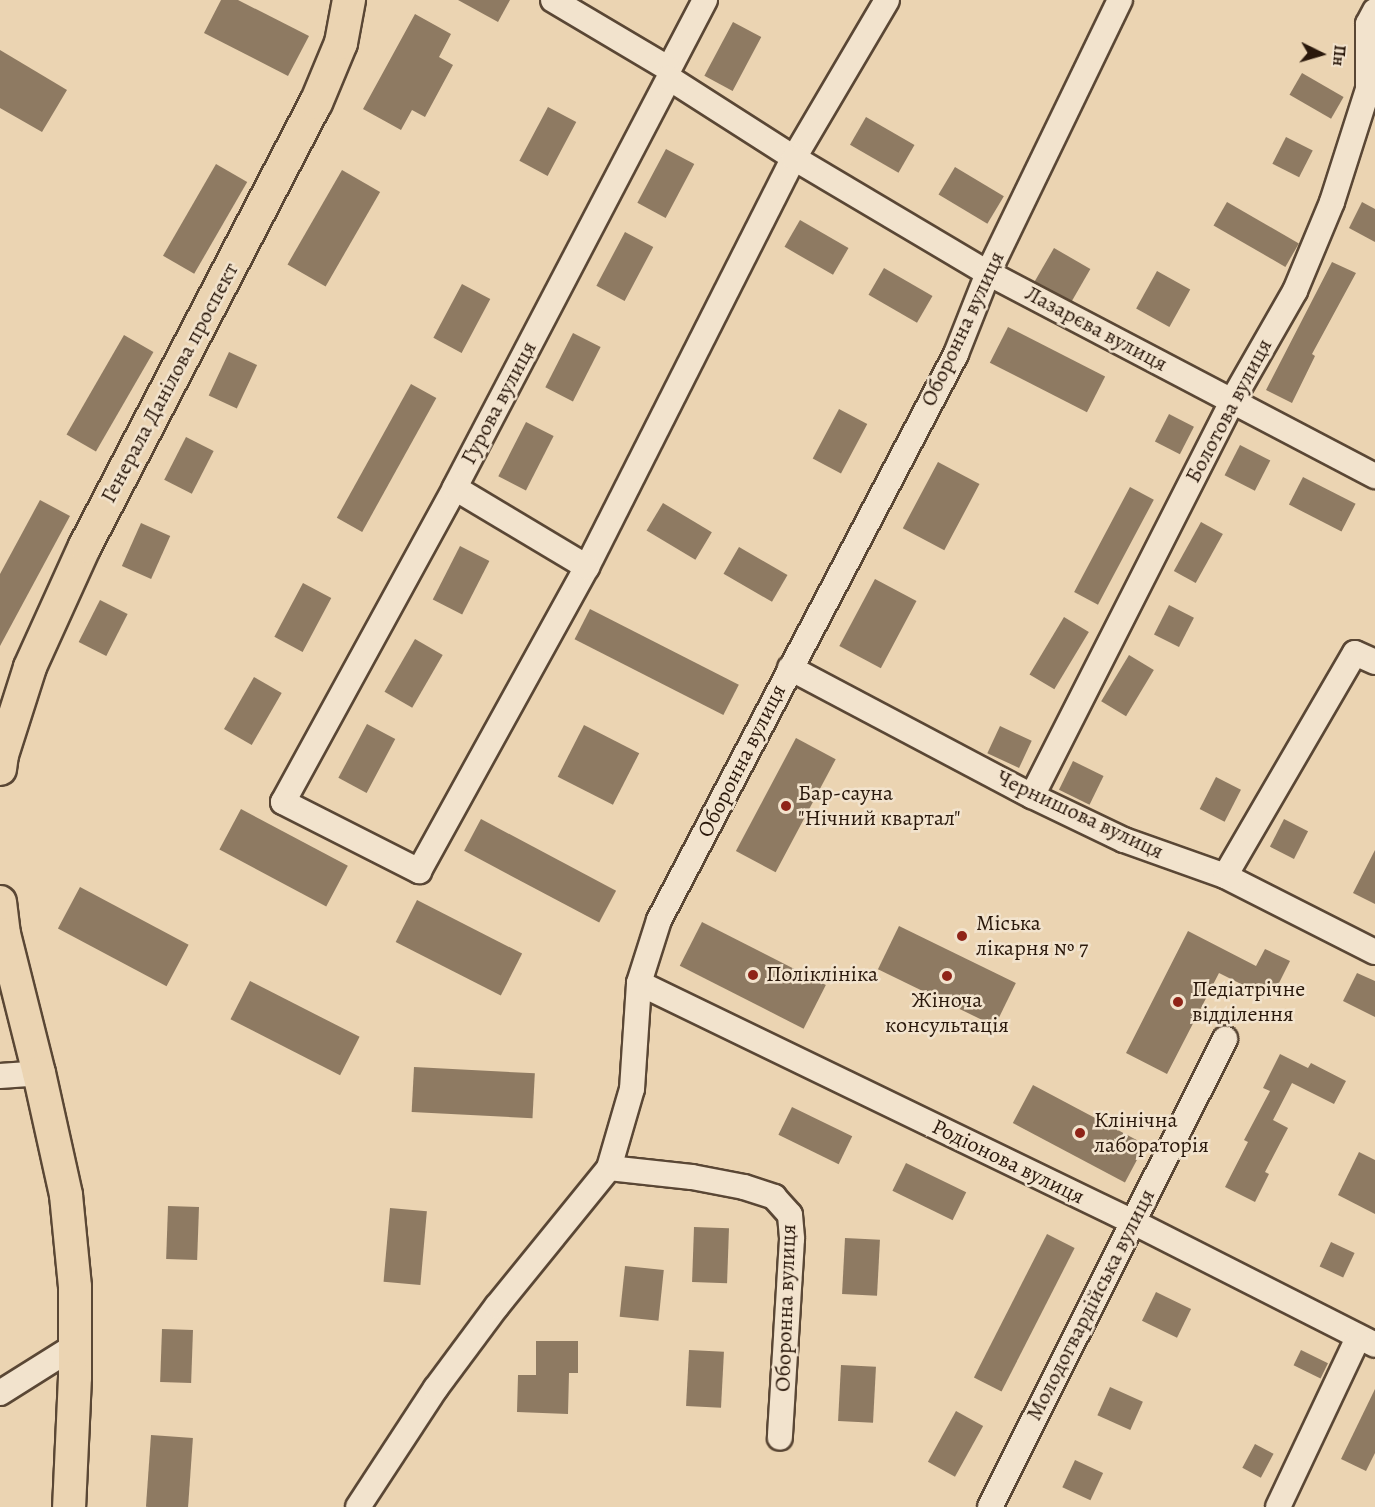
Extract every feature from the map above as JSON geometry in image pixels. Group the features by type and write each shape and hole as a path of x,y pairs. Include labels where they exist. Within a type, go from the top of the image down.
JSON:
{"main road":[{"name":"Генерала Данілова проспект","path":"0,769 2,755 30,667 85,546 316,103 341,43 349,0"},
{"path":"0,902 4,934 39,1073 66,1195 75,1287 69,1507"}],"street":[{"name":"Лазарєва вулиця","path":"553,0 794,158 988,273 1375,476"},
{"name":"Гурова вулиця","path":"587,567 419,871 283,802 455,488 705,0"},
{"path":"455,488 587,567 794,158 887,0"},
{"name":"Оборонна вулиця","path":"780,1438 792,1239 790,1215 774,1197 744,1187 692,1177 609,1168 632,1089 639,983 659,920 956,354 988,273 1120,0"},
{"name":"Болотова вулиця","path":"1032,796 1232,401 1294,291 1332,202 1368,89 1368,24 1375,11"},
{"path":"1225,876 1355,653 1375,662"},
{"name":"Чернишова вулиця","path":"790,668 1032,796 1124,840 1225,876 1375,952"},
{"name":"Родіонова вулиця","path":"639,983 1133,1222 1367,1341"},
{"name":"Молодогвардійська вулиця","path":"990,1507 1225,1039"},
{"path":"0,1076 39,1073"},
{"path":"358,1507 436,1388 498,1306 609,1168"},
{"path":"1278,1507 1367,1341"},
{"path":"0,1393 75,1346"}],"building":[{"path":"221,0 238,0 309,36 288,76 204,33"},
{"path":"458,0 510,0 498,22"},
{"path":"415,14 451,34 439,57 453,65 425,117 412,110 401,130 363,109"},
{"path":"733,22 761,37 733,91 704,76"},
{"path":"0,50 67,90 42,132 0,108"},
{"path":"1302,73 1344,97 1331,119 1290,95"},
{"path":"548,107 576,122 548,176 519,161"},
{"path":"866,117 914,145 898,173 850,145"},
{"path":"1286,137 1313,151 1299,177 1272,164"},
{"path":"666,149 694,164 666,218 637,203"},
{"path":"216,164 247,182 194,274 163,256"},
{"path":"955,167 1004,196 987,224 939,194"},
{"path":"342,170 380,192 326,286 288,264"},
{"path":"1227,202 1299,244 1285,267 1214,225"},
{"path":"1362,202 1375,209 1375,242 1349,228"},
{"path":"800,220 848,248 833,275 784,247"},
{"path":"625,232 653,247 625,301 596,286"},
{"path":"1054,248 1090,269 1071,303 1034,282"},
{"path":"1332,262 1356,273 1312,354 1315,356 1292,403 1266,390"},
{"path":"884,268 932,296 917,323 868,295"},
{"path":"1157,271 1190,289 1169,327 1136,309"},
{"path":"462,284 490,299 462,353 433,338"},
{"path":"1008,327 1105,376 1087,412 990,363"},
{"path":"573,333 601,347 573,401 545,387"},
{"path":"124,335 153,352 96,452 66,435"},
{"path":"229,352 257,365 237,409 209,396"},
{"path":"411,384 436,398 362,532 337,518"},
{"path":"839,409 867,424 841,473 813,458"},
{"path":"1169,414 1194,427 1180,454 1155,442"},
{"path":"526,422 554,436 526,490 498,476"},
{"path":"186,437 214,451 192,494 164,480"},
{"path":"1240,445 1270,460 1255,491 1225,475"},
{"path":"938,462 979,484 944,550 903,528"},
{"path":"1303,477 1356,504 1341,531 1289,505"},
{"path":"1130,487 1154,500 1098,605 1074,592"},
{"path":"40,500 70,516 0,646 0,574"},
{"path":"663,503 712,532 695,560 647,530"},
{"path":"1201,522 1223,534 1196,583 1174,571"},
{"path":"141,523 170,536 151,579 122,566"},
{"path":"460,546 489,561 462,614 433,599"},
{"path":"739,547 787,575 772,602 724,574"},
{"path":"875,579 916,601 881,668 839,646"},
{"path":"303,583 331,598 303,652 274,637"},
{"path":"100,600 128,614 106,656 79,642"},
{"path":"1169,605 1194,618 1179,647 1154,634"},
{"path":"590,609 739,685 723,715 575,639"},
{"path":"1064,617 1089,632 1054,689 1029,674"},
{"path":"415,639 443,655 412,708 384,692"},
{"path":"1129,655 1154,670 1126,716 1101,701"},
{"path":"254,677 282,693 252,745 224,729"},
{"path":"367,724 395,739 367,793 338,778"},
{"path":"584,725 639,753 613,805 558,777"},
{"path":"1000,726 1032,741 1019,768 987,753"},
{"name":"Бар-сауна \"Нічний квартал\"","path":"796,738 836,759 776,872 736,851"},
{"path":"1073,761 1104,776 1090,805 1059,790"},
{"path":"1216,777 1241,790 1225,822 1200,809"},
{"path":"241,809 348,866 326,906 219,850"},
{"path":"481,819 616,891 599,923 464,851"},
{"path":"1284,819 1308,831 1294,859 1270,847"},
{"path":"1375,850 1375,904 1353,893"},
{"path":"80,887 189,945 167,986 58,928"},
{"path":"417,900 522,954 501,995 396,942"},
{"name":"Поліклініка","path":"702,922 826,985 804,1029 680,966"},
{"name":"Жіноча консультація","path":"899,926 1016,983 995,1026 878,969"},
{"name":"Педіатрічне відділення","path":"1188,931 1256,966 1265,949 1290,961 1271,999 1219,973 1167,1074 1126,1053"},
{"path":"1357,973 1375,981 1375,1017 1343,1001"},
{"path":"250,981 360,1037 340,1075 230,1019"},
{"path":"1280,1054 1308,1068 1311,1063 1346,1081 1334,1104 1292,1083 1273,1120 1288,1128 1265,1172 1269,1174 1255,1202 1225,1187 1248,1142 1244,1140 1270,1091 1263,1088"},
{"path":"414,1067 535,1073 532,1118 412,1112"},
{"name":"Клінічна лабораторія","path":"1033,1085 1145,1145 1125,1183 1013,1123"},
{"path":"792,1107 852,1136 839,1164 778,1135"},
{"path":"1359,1152 1375,1160 1375,1214 1338,1195"},
{"path":"906,1163 966,1192 953,1220 892,1191"},
{"path":"168,1206 199,1207 197,1260 166,1259"},
{"path":"390,1208 427,1211 420,1285 384,1282"},
{"path":"694,1227 729,1228 727,1283 692,1282"},
{"path":"1047,1234 1075,1248 1002,1392 974,1377"},
{"path":"845,1238 880,1240 877,1296 842,1294"},
{"path":"1331,1242 1355,1253 1343,1277 1320,1266"},
{"path":"625,1266 664,1270 658,1321 620,1317"},
{"path":"1156,1292 1191,1309 1177,1338 1142,1321"},
{"path":"162,1329 193,1330 191,1383 160,1382"},
{"path":"536,1341 578,1341 578,1373 569,1373 568,1414 517,1412 518,1375 536,1375"},
{"path":"689,1350 724,1352 721,1408 686,1406"},
{"path":"1301,1350 1328,1363 1321,1378 1294,1365"},
{"path":"841,1365 876,1367 873,1423 838,1421"},
{"path":"1110,1387 1143,1402 1130,1430 1097,1415"},
{"path":"1375,1389 1375,1453 1366,1471 1341,1459"},
{"path":"956,1411 983,1426 955,1477 928,1462"},
{"path":"151,1435 193,1438 188,1507 146,1507"},
{"path":"1255,1444 1274,1454 1261,1478 1242,1468"},
{"path":"1075,1460 1103,1473 1090,1500 1062,1487"}],"place":[{"name":"Бар-сауна \"Нічний квартал\"","path":"786,806"},
{"name":"Міська лікарня № 7","path":"962,936"},
{"name":"Поліклініка","path":"753,975"},
{"name":"Жіноча консультація","path":"947,976"},
{"name":"Педіатрічне відділення","path":"1178,1002"},
{"name":"Клінічна лабораторія","path":"1080,1133"}]}
